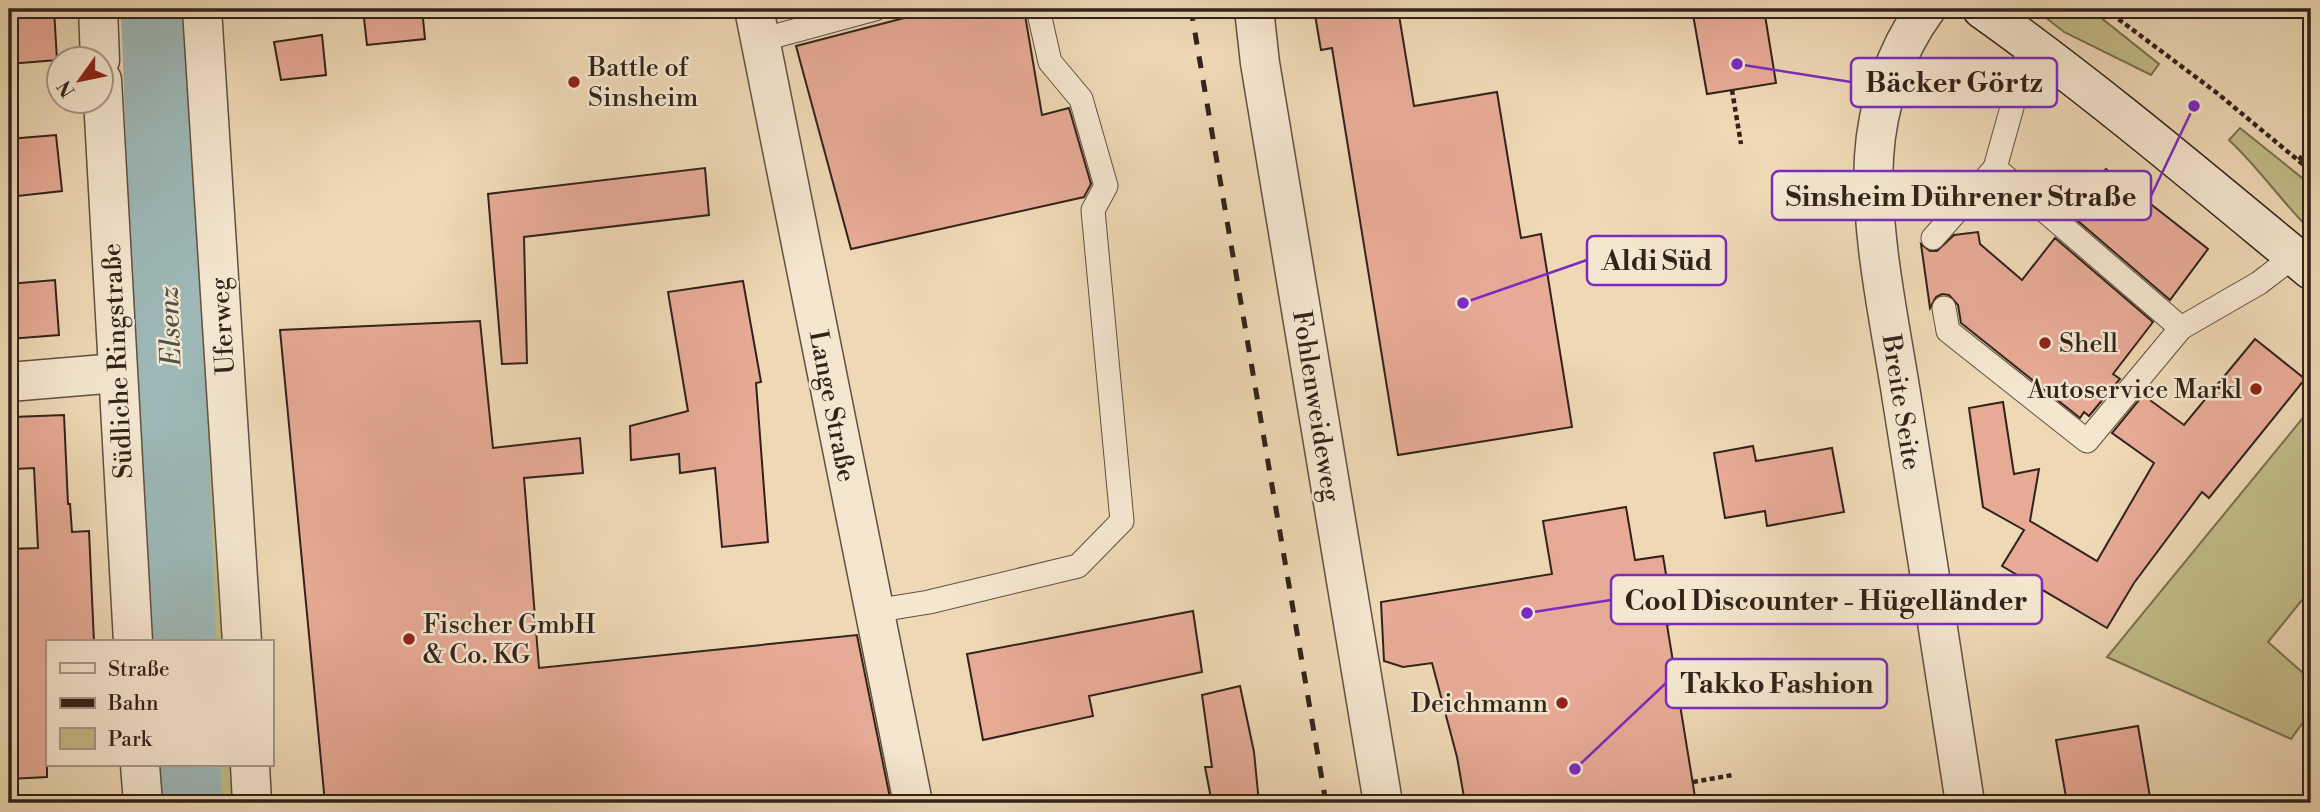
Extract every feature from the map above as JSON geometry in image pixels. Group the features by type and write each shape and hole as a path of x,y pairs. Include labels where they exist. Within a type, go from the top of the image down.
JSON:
{"street":[{"path":"98,9 99,46"},
{"name":"Uferweg","path":"202,9 242,640"},
{"name":"Fohlenweideweg","path":"1254,9 1260,62 1383,803"},
{"name":"Breite Seite","path":"1926,9 1896,64 1881,107 1874,157 1874,207 1965,803"},
{"path":"1982,9 2031,43 2159,144 2303,263"},
{"name":"Lange Straße","path":"758,24 913,803"},
{"name":"Südliche Ringstraße","path":"104,116 133,640"},
{"path":"9,382 117,373"},
{"path":"141,766 143,803"},
{"path":"250,766 252,803"}],"lane":[{"path":"758,24 875,9"},
{"path":"874,611 929,603 1079,566 1122,521 1093,210 1106,186 1081,99 1051,62 1038,9"},
{"path":"1934,238 1996,168 2031,43"},
{"path":"1996,168 2181,328"},
{"path":"1944,308 1948,331 2087,441 2181,328 2259,283 2303,263"}],"path":[{"path":"2105,9 2217,93 2311,170"},
{"path":"1732,90 1741,144"},
{"path":"2299,160 2311,144"},
{"path":"1678,686 1717,679"},
{"path":"1693,782 1732,775"}],"green space":[{"path":"122,9 196,9 256,640 157,640"},
{"path":"2035,9 2090,9 2159,64 2151,75 2064,32"},
{"path":"2240,128 2311,185 2311,231 2229,140"},
{"path":"2311,408 2311,589 2268,642 2311,680 2311,711 2291,739 2107,657"},
{"path":"164,766 263,766 265,803 166,803"}],"building":[{"path":"9,9 54,9 56,46 46,46 46,61 9,64"},
{"path":"363,9 422,9 425,39 367,45"},
{"path":"911,9 1024,9 1042,115 1069,108 1091,184 1084,197 851,249 796,46 912,16"},
{"path":"1314,9 1398,9 1414,106 1497,92 1521,238 1541,234 1572,427 1398,455 1332,48 1321,50"},
{"path":"1692,9 1764,9 1776,83 1707,94"},
{"path":"322,35 326,75 281,80 274,42"},
{"path":"56,135 62,191 9,197 9,139"},
{"path":"705,168 709,215 524,237 527,363 502,364 488,194"},
{"path":"2106,169 2208,249 2170,300 2071,215"},
{"path":"1978,232 1980,244 2022,280 2055,238 2153,322 2113,374 2120,379 2089,416 2084,412 2080,418 1961,323 1958,305 1949,295 1936,297 1930,308 1921,244 1930,251 1937,251 1954,235"},
{"path":"55,280 59,335 9,339 9,284"},
{"path":"743,281 761,382 756,383 768,542 722,547 715,468 680,473 679,454 631,460 630,426 688,411 668,292"},
{"path":"480,321 493,448 580,438 583,473 524,478 539,668 857,635 891,803 325,803 280,330"},
{"path":"2255,339 2305,379 2209,498 2202,492 2134,583 2107,628 2002,566 2024,530 1983,507 1969,408 2003,402 2014,474 2039,469 2030,521 2097,561 2154,463 2112,433 2143,395 2184,425"},
{"path":"64,415 72,532 89,531 94,640 46,640 47,777 9,779 9,549 38,548 34,468 15,469 13,417"},
{"path":"1753,446 1756,461 1832,448 1844,512 1767,526 1765,511 1725,518 1714,453"},
{"path":"1626,507 1635,560 1663,556 1674,623 1667,625 1696,803 1465,803 1457,757 1432,663 1403,667 1384,661 1381,602 1552,574 1543,521"},
{"path":"1193,611 1202,672 1089,696 1093,716 983,740 967,654"},
{"path":"1240,686 1254,752 1259,803 1212,803 1205,767 1212,767 1202,695"},
{"path":"2138,726 2151,803 2067,803 2056,740"}],"waterway":[{"name":"Elsenz","path":"157,9 180,640"},
{"name":"Elsenz","path":"185,766 186,803"}],"railway":[{"path":"1191,9 1326,803"}],"place":[{"name":"Bäcker Görtz","path":"1737,64"},
{"name":"Battle of Sinsheim","path":"574,82"},
{"name":"Sinsheim Dührener Straße","path":"2194,106"},
{"name":"Aldi Süd","path":"1463,303"},
{"name":"Shell","path":"2045,343"},
{"name":"Autoservice Markl","path":"2256,389"},
{"name":"Cool Discounter - Hügelländer","path":"1527,613"},
{"name":"Fischer GmbH & Co. KG","path":"409,639"},
{"name":"Deichmann","path":"1562,703"},
{"name":"Takko Fashion","path":"1575,769"}]}
